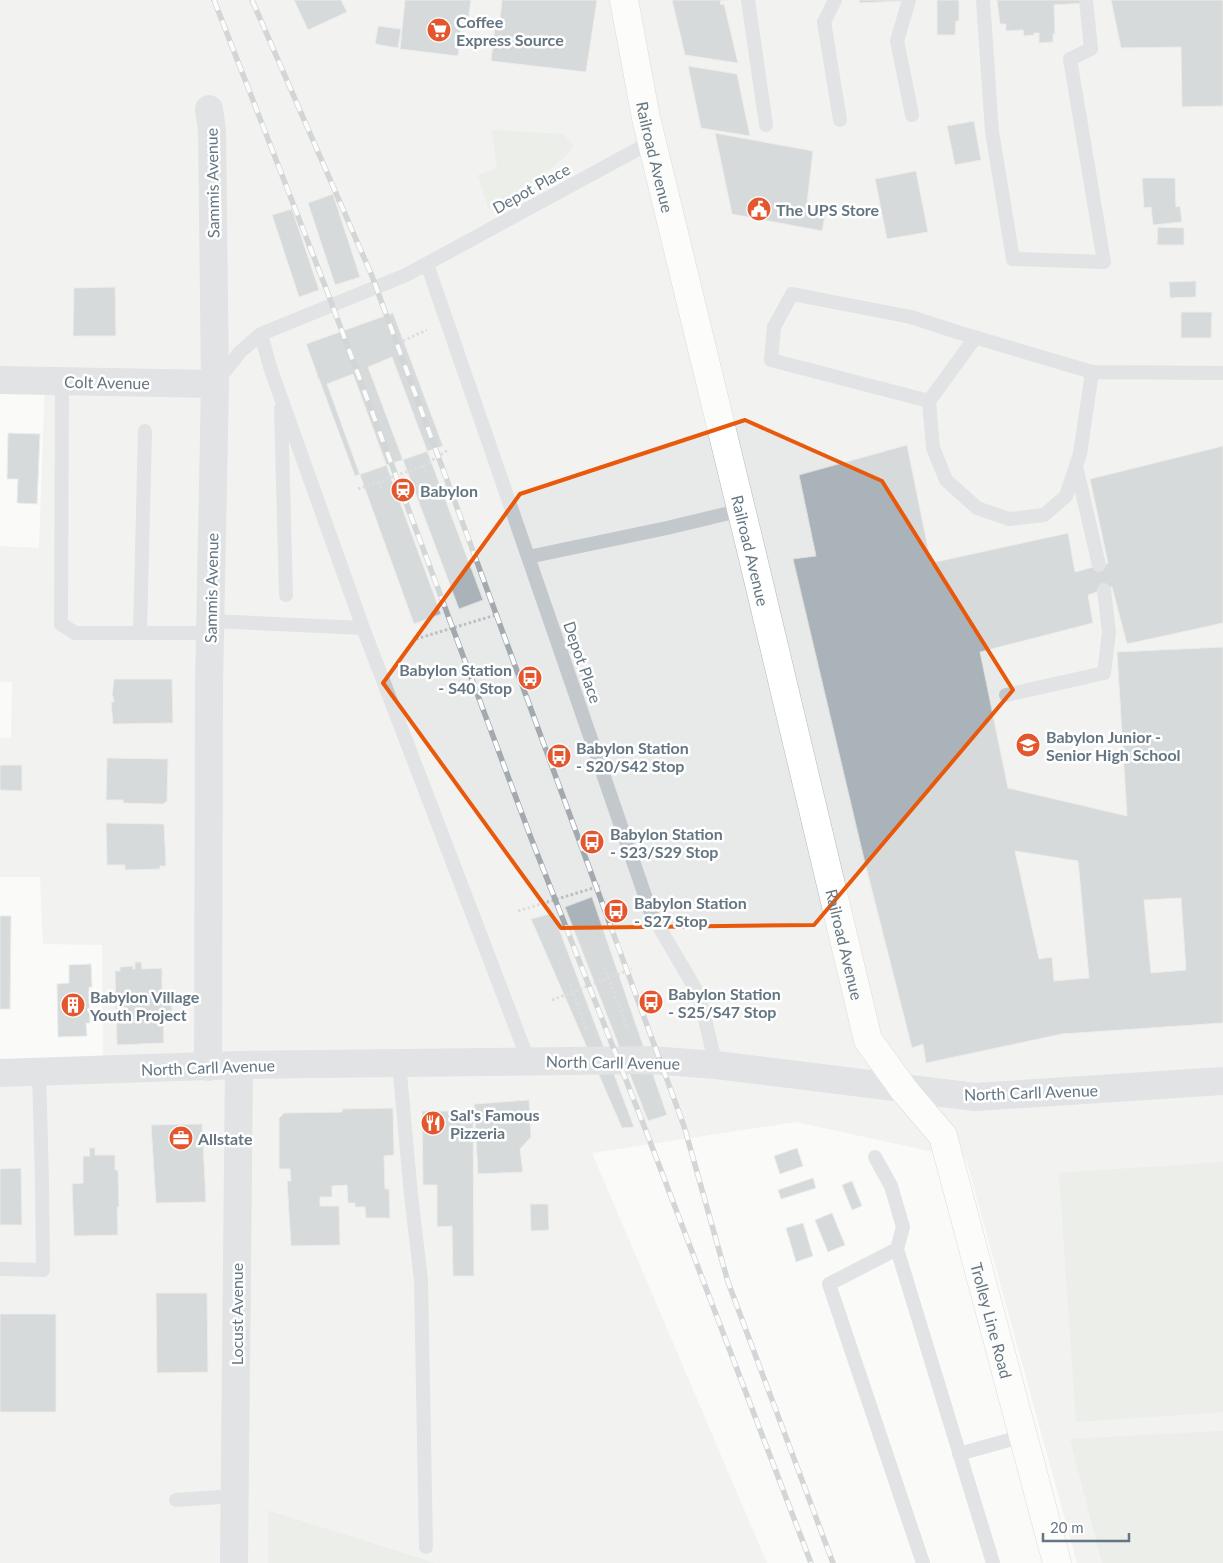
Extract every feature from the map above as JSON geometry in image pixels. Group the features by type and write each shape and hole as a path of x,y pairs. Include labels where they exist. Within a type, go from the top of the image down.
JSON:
{"main road":[{"name":"Railroad Avenue","path":"624,0 651,142 742,510 868,1040 904,1090"},
{"name":"Trolley Line Road","path":"904,1090 943,1136 1057,1563"}],"street":[{"name":"Sammis Avenue","path":"208,1067 210,627 215,384 212,130 209,109"},
{"name":"Colt Avenue","path":"0,380 215,384"},
{"name":"North Carll Avenue","path":"0,1072 239,1065 650,1060 716,1065 904,1090 975,1097 1223,1081"},
{"name":"Locust Avenue","path":"234,1563 239,1065"}],"lane":[{"path":"748,0 766,126"},
{"path":"835,0 824,22 840,120"},
{"path":"909,0 897,41 912,115"},
{"path":"983,0 992,132 1013,259 1104,262 1070,59 1091,49 1086,0"},
{"name":"Depot Place","path":"215,384 240,352 261,334 406,275 651,142"},
{"name":"Depot Place","path":"427,264 651,913 699,995 716,1065"},
{"path":"929,401 772,360 774,327 792,294 911,317 1092,372 1223,373"},
{"path":"261,334 280,395 363,628 529,1062"},
{"path":"975,338 929,401 933,448 946,480 976,508 1009,520 1044,515 1066,496 1080,454 1092,372"},
{"path":"62,382 61,624 75,633 140,633 210,627 363,628"},
{"path":"280,395 286,595"},
{"path":"140,633 145,431"},
{"path":"1076,465 1099,565"},
{"path":"528,557 742,510"},
{"path":"1006,695 1104,673 1109,632 1104,590"},
{"path":"399,1063 421,1280 426,1547"},
{"path":"0,1269 43,1270 38,1071"},
{"path":"875,1157 891,1186 903,1228 897,1249 993,1563"},
{"path":"897,1249 830,1284 923,1563"},
{"path":"959,1454 1023,1436"},
{"path":"176,1500 235,1496"}],"path":[{"path":"403,341 418,333"},
{"path":"358,489 422,466 448,450"},
{"path":"422,466 426,475"},
{"path":"378,482 380,489"},
{"path":"416,639 500,614"},
{"path":"518,911 600,886"},
{"path":"605,968 628,1030"},
{"path":"552,1000 632,969"},
{"path":"570,984 587,1031"}],"highlighted area":[{"path":"745,420 882,481 1013,690 814,925 561,928 383,683 520,494"}],"shaded area":[{"path":"0,0 1223,0 1223,1563 1077,1563 966,1159 796,1122 592,1153 767,1563 436,1563 269,1510 268,1563 0,1563 0,1087 103,1082 102,945 43,944 40,877 0,877 0,738 11,738 12,682 0,682 0,546 39,548 45,381 0,386"},
{"path":"492,130 563,134 573,146 565,157 553,167 510,198 488,208 478,175 497,168"},
{"path":"1223,1162 1223,1412 1076,1422 1059,1173"},
{"path":"1223,1431 1223,1563 1102,1563 1070,1439"},
{"path":"268,1510 436,1563 268,1563"}],"building":[{"path":"294,0 341,0 347,12 308,30"},
{"path":"405,0 471,0 468,21 462,20 458,56 400,49"},
{"path":"502,0 597,0 586,72 491,61 496,18 500,19"},
{"path":"672,0 728,0 720,1 721,5 724,4 738,63 685,55"},
{"path":"859,0 902,0 902,1 860,3"},
{"path":"937,0 959,0 959,21 956,21 955,35 937,35"},
{"path":"997,0 1086,0 1086,3 1054,5 1055,34 1053,34 1053,42 1039,43 1039,33 1024,36 1023,30 1006,31 1006,24 1000,24"},
{"path":"1111,0 1223,0 1223,106 1182,107 1181,47 1121,48"},
{"path":"378,26 401,29 398,48 375,44"},
{"path":"688,66 737,74 750,136 701,128"},
{"path":"974,121 981,160 955,165 947,126"},
{"path":"715,133 813,151 807,203 827,207 822,231 732,214"},
{"path":"916,171 928,232 887,239 875,179"},
{"path":"1142,178 1175,178 1176,207 1180,206 1182,222 1153,225 1151,207 1144,208"},
{"path":"333,194 360,277 335,285 308,203"},
{"path":"292,209 319,290 299,297 272,215"},
{"path":"1158,227 1184,228 1184,245 1157,245"},
{"path":"1196,281 1196,297 1170,298 1169,282"},
{"path":"115,287 116,336 73,336 74,288"},
{"path":"1181,312 1212,312 1211,338 1181,338"},
{"path":"393,313 443,446 355,476 306,344"},
{"path":"392,357 483,600 459,609 368,367"},
{"path":"353,374 441,614 414,624 327,384"},
{"path":"8,433 40,434 37,504 17,503 18,479 7,479"},
{"name":"Babylon Junior - Senior High School","path":"907,445 931,563 1068,533 1075,572 1108,563 1090,479 1223,446 1223,623 1127,644 1112,587 1088,595 1093,623 980,652 1008,788 1127,816 1117,652 1223,647 1223,1023 1062,1034 926,1063 923,1044 912,1048 865,863 793,559 816,556 799,475","holes":["1015,851 1078,861 1089,978 1054,981 1052,957 1039,959","1181,898 1186,970 1151,973 1144,900"]},
{"path":"114,679 172,679 173,723 113,724 111,702 114,702 112,696"},
{"path":"107,758 168,759 167,801 163,804 123,803 123,800 106,800"},
{"path":"0,765 22,765 22,791 0,790"},
{"path":"106,823 164,824 166,866 160,866 160,869 125,870 125,865 107,865"},
{"path":"592,897 667,1115 648,1121 565,907"},
{"path":"553,913 634,1127 622,1128 531,919"},
{"path":"0,916 11,916 10,1009 0,1009"},
{"path":"135,962 141,962 142,969 162,968 162,991 166,991 166,1001 172,1000 172,1012 163,1012 164,1043 117,1045 115,971 120,971 120,967 133,966 133,969 135,969"},
{"name":"Babylon Village Youth Project","path":"91,964 92,987 89,987 90,1023 86,1023 87,1036 58,1037 57,984 69,983 69,965"},
{"path":"529,1100 531,1137 520,1149 523,1172 478,1174 474,1104"},
{"path":"393,1108 394,1155 384,1156 385,1189 389,1189 390,1218 366,1218 365,1207 355,1207 355,1203 348,1203 347,1185 332,1186 332,1197 320,1197 320,1206 339,1206 340,1245 291,1246 287,1181 291,1181 290,1169 279,1169 279,1118 284,1113 342,1112 342,1109"},
{"path":"422,1111 473,1111 474,1276 453,1276 452,1226 437,1227 437,1185 423,1185"},
{"path":"202,1124 206,1202 156,1203 151,1125"},
{"path":"89,1148 95,1148 95,1155 115,1155 115,1170 118,1170 118,1235 74,1236 72,1184 83,1183 83,1156 90,1156"},
{"path":"797,1148 803,1166 780,1174 774,1156"},
{"path":"21,1168 22,1225 0,1225 0,1169"},
{"path":"813,1178 816,1188 781,1199 778,1190"},
{"path":"852,1181 862,1206 852,1210 842,1185"},
{"path":"530,1204 548,1204 549,1230 531,1231"},
{"path":"832,1213 845,1245 828,1252 815,1220"},
{"path":"803,1223 813,1256 796,1262 786,1228"},
{"path":"156,1293 207,1293 208,1372 157,1373"},
{"path":"0,1314 56,1314 56,1412 0,1412"}],"railway":[{"path":"214,0 327,291 531,838 646,1131 811,1563"},
{"path":"252,0 372,276 684,1126 728,1282 833,1563"}],"place":[{"name":"Coffee Express Source","path":"439,30"},
{"name":"The UPS Store","path":"759,209"},
{"name":"Babylon","path":"403,490"},
{"name":"Babylon Station - S40 Stop","path":"530,678"},
{"name":"Babylon Junior - Senior High School","path":"1028,745"},
{"name":"Babylon Station - S20/S42 Stop","path":"559,756"},
{"name":"Babylon Station - S23/S29 Stop","path":"592,842"},
{"name":"Babylon Station - S27 Stop","path":"616,911"},
{"name":"Babylon Station - S25/S47 Stop","path":"651,1002"},
{"name":"Babylon Village Youth Project","path":"73,1005"},
{"name":"Sal's Famous Pizzeria","path":"433,1123"},
{"name":"Allstate","path":"181,1138"}]}
